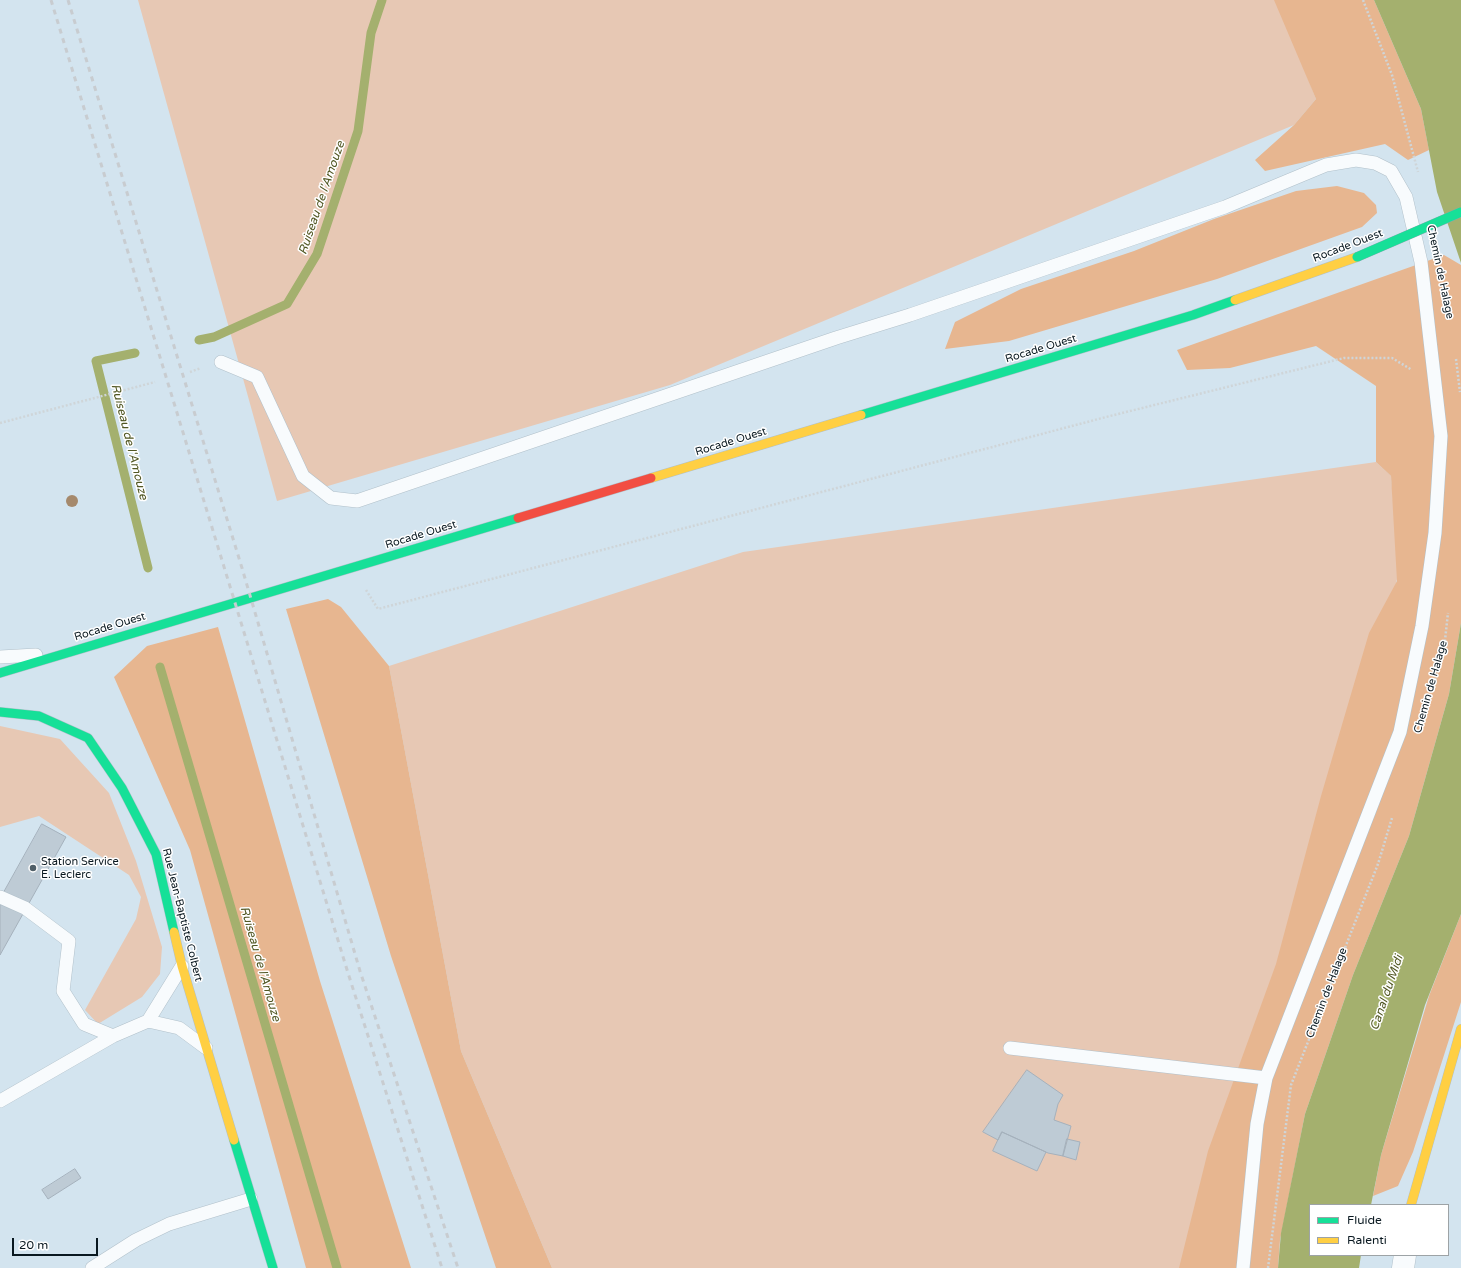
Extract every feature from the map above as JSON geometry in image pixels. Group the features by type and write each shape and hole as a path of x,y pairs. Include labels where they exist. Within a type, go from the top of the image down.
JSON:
{"main road":[{"name":"Rocade Ouest","path":"0,673 1193,315 1357,257 1461,212"},
{"name":"Rue Jean-Baptiste Colbert","path":"0,712 39,716 88,738 122,788 156,854 182,966 273,1268"},
{"path":"1412,1204 1442,1088 1461,1029"}],"street":[{"path":"1403,1268 1405,1256"}],"lane":[{"path":"222,362 257,377 303,476 331,498 357,501 829,340 910,315 1225,207 1326,165 1356,160 1375,163 1391,171 1406,197 1421,262 1441,436 1435,533 1422,626 1400,732 1266,1078 1257,1124 1243,1268"},
{"path":"0,657 64,654"},
{"path":"0,897 25,908 69,940 63,991 84,1024 112,1036"},
{"path":"148,1021 182,966"},
{"path":"0,1102 112,1036 148,1021 179,1028 208,1050"},
{"path":"1010,1048 1266,1078"},
{"path":"92,1268 136,1240 169,1224 251,1199"}],"path":[{"path":"1363,0 1392,75 1420,179"},
{"path":"1455,353 1460,393"},
{"path":"352,568 378,609 1106,417 1344,358 1392,358 1434,383 1460,385"},
{"path":"0,423 155,382"},
{"name":"Chemin de Halage","path":"1433,686 1444,649 1448,610"},
{"name":"Chemin de Halage","path":"1268,1268 1291,1085 1378,864 1394,812"}],"shaded area":[{"path":"138,0 1277,0 1316,99 1294,125 670,385 277,501"},
{"path":"1274,0 1374,0 1421,109 1429,150 1408,160 1385,144 1265,171 1255,160 1294,125 1316,99"},
{"path":"1337,186 1364,193 1376,205 1377,213 1362,227 1217,279 1009,341 945,349 955,322 1021,289 1134,251 1214,219 1296,191"},
{"path":"1444,255 1461,265 1461,623 1449,694 1409,836 1353,975 1305,1114 1280,1240 1278,1268 1179,1268 1208,1151 1276,964 1321,796 1369,633 1397,581 1391,476 1376,462 1376,386 1316,346 1230,368 1187,370 1177,350"},
{"path":"1376,462 1391,476 1399,571 1331,854 1197,1268 552,1268 461,1051 389,666 743,552"},
{"path":"328,599 341,607 389,666 461,1051 552,1268 496,1268 391,956 286,609"},
{"path":"218,627 320,981 411,1268 306,1268 190,850 114,677 147,646"},
{"path":"0,726 60,739 109,793 136,861 162,947 160,974 142,997 98,1024 85,1010 136,919 141,897 129,875 39,816 0,827"},
{"path":"1461,914 1461,1002 1413,1152 1398,1186 1373,1196 1381,1155 1429,996"}],"water":[{"path":"1374,0 1461,0 1461,263 1437,192 1421,109"},
{"name":"Canal du Midi","path":"1461,623 1461,914 1425,1005 1381,1155 1371,1204 1309,1204 1309,1256 1361,1256 1359,1268 1278,1268 1281,1233 1305,1114 1353,975 1409,836 1449,694"}],"building":[{"name":"Station Service E. Leclerc","path":"42,824 66,837 0,955 0,899"},
{"path":"1027,1070 1063,1095 1058,1104 1054,1120 1071,1126 1063,1156 1048,1153 1002,1132 998,1140 983,1132"},
{"path":"1002,1132 1046,1152 1037,1171 993,1151"},
{"path":"1067,1139 1080,1142 1076,1160 1063,1156"},
{"path":"75,1169 81,1178 48,1199 42,1190"}],"waterway":[{"name":"Ruiseau de l'Amouze","path":"199,340 214,337 287,304 317,254 358,131 371,33 382,0"},
{"name":"Ruiseau de l'Amouze","path":"135,353 96,361 148,568"},
{"name":"Ruiseau de l'Amouze","path":"160,667 337,1268"}],"railway":[{"path":"51,0 348,973 442,1268"},
{"path":"68,0 242,568 360,971 458,1268"}],"traffic: fast":[{"path":"1357,257 1461,212"},
{"path":"861,415 1193,315 1235,300"},
{"path":"0,673 518,518"},
{"path":"0,712 39,716 88,738 122,788 156,854 174,932"},
{"path":"234,1140 273,1268"}],"traffic: slow":[{"path":"1235,300 1357,257"},
{"path":"651,478 861,415"},
{"path":"174,932 182,966 234,1140"},
{"path":"1411,1204 1461,1029"}],"traffic: jam":[{"path":"518,518 651,478"}],"place":[{"name":"Station Service E. Leclerc","path":"33,868"}]}
